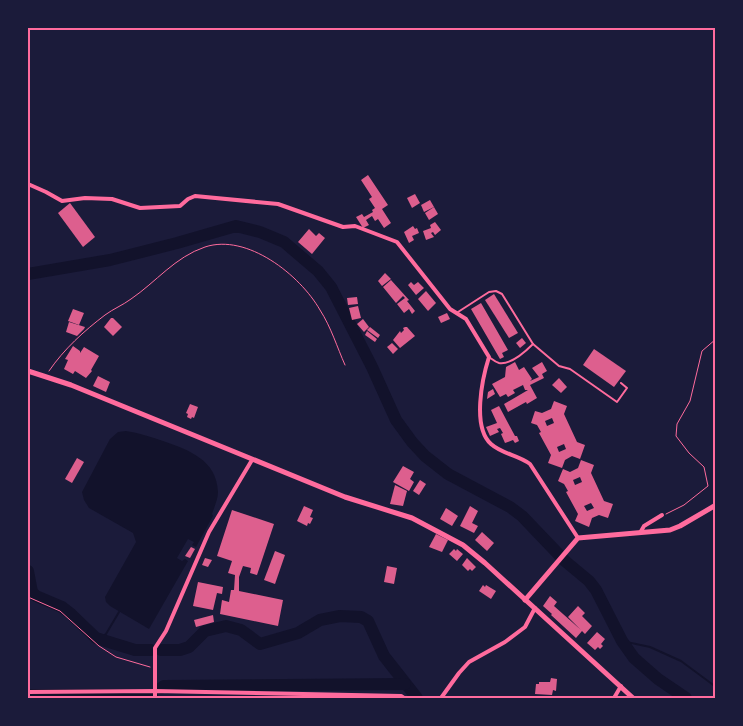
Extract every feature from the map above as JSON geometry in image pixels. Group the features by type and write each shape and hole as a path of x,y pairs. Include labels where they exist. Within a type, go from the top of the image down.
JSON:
{"street":[{"path":"28,184 62,201 85,198 112,199 140,208 180,206 195,196 278,204 343,227 355,226 397,242 450,309 466,318 489,357 482,381 480,416 482,427 490,444 530,464 578,538"},
{"path":"28,371 71,385 344,498 412,518 432,527 463,545 633,698"},
{"path":"155,698 155,648 166,631 209,532 252,460"},
{"path":"526,600 578,538 659,532 675,528 716,505"},
{"path":"640,533 644,526 662,515"},
{"path":"441,698 469,662 505,642 525,627 535,608"},
{"path":"614,698 620,686"},
{"path":"28,692 155,690 401,696 404,698"}],"lane":[{"path":"456,313 489,292 496,291 502,294 533,344 559,366 570,369 617,402 627,388 621,383"},
{"path":"489,357 497,363 505,363 523,353 533,344"}],"path":[{"path":"46,376 64,351 106,314 132,299 175,262 206,246 223,243 243,247 270,259 295,279 320,309 345,365"},
{"path":"662,515 684,505 708,486 704,468 676,436 677,424 690,401 702,351 716,339"},
{"path":"28,597 60,611 99,646 116,657 156,668"}],"shaded area":[{"path":"126,431 173,444 200,458 213,472 218,492 213,516 196,547 192,545 194,542 188,539 177,558 182,561 185,559 188,561 149,629 110,606 106,602 105,597 136,542 133,533 89,508 82,492 110,439 118,432"}],"building":[{"path":"368,175 388,205 382,209 391,223 384,228 378,219 375,221 372,216 366,220 369,225 363,228 356,217 362,214 364,217 373,212 372,210 375,208 369,199 372,197 361,180"},
{"path":"415,194 420,203 412,208 407,198"},
{"path":"430,200 434,207 424,212 421,205"},
{"path":"70,203 95,237 83,247 58,213"},
{"path":"434,207 438,214 429,220 425,213"},
{"path":"435,222 441,230 435,235 433,232 431,233 434,237 426,240 423,231 431,228 430,225"},
{"path":"413,226 415,229 417,228 419,233 412,236 414,240 409,243 404,232"},
{"path":"309,229 316,236 319,233 325,238 312,254 298,242"},
{"path":"385,273 391,279 382,286 378,281"},
{"path":"391,280 409,300 407,301 415,311 412,314 409,309 404,313 397,304 405,298 403,296 396,303 383,287"},
{"path":"411,282 414,285 418,282 424,288 416,295 408,285"},
{"path":"426,291 436,303 428,311 418,299"},
{"path":"494,294 518,333 509,338 485,300"},
{"path":"357,297 358,304 348,305 347,298"},
{"path":"481,303 508,350 502,353 504,357 500,359 471,309"},
{"path":"358,306 361,318 352,320 349,308"},
{"path":"73,309 84,313 79,325 68,321"},
{"path":"447,313 450,319 441,323 438,317"},
{"path":"111,318 122,327 113,336 104,327"},
{"path":"363,319 369,327 364,332 357,324"},
{"path":"69,322 85,327 77,336 66,332"},
{"path":"370,327 380,335 378,338 367,330"},
{"path":"405,327 415,336 400,348 393,340"},
{"path":"367,331 377,339 375,342 365,335"},
{"path":"522,338 526,343 520,348 516,343"},
{"path":"392,343 398,349 393,354 387,347"},
{"path":"73,346 80,353 84,347 99,356 92,371 86,378 75,371 73,374 64,369 68,360 65,359"},
{"path":"594,349 626,371 614,387 583,365"},
{"path":"515,362 519,370 524,367 532,379 530,381 539,377 532,368 542,362 547,371 542,374 544,378 530,385 537,398 508,412 504,404 528,390 525,390 523,385 513,390 515,393 508,397 506,394 500,397 492,384 505,377 506,367"},
{"path":"98,376 110,382 106,392 93,386"},
{"path":"559,378 567,387 561,393 552,385"},
{"path":"493,389 495,394 487,399 488,392"},
{"path":"554,401 567,406 564,414 577,442 585,445 580,459 572,456 565,460 562,468 548,463 551,455 539,433 541,432 537,425 531,423 535,411 542,413 551,409","holes":["552,418 554,423 547,426 545,421","564,444 566,449 559,452 557,447"]},
{"path":"190,404 198,407 194,418 192,417 191,419 187,417 188,414 186,413"},
{"path":"499,406 515,436 517,436 519,441 515,443 513,440 505,443 500,428 497,429 499,432 490,436 486,427 497,423 491,410"},
{"path":"77,458 84,462 72,483 65,479"},
{"path":"581,460 594,465 591,473 604,501 613,504 608,518 599,515 592,518 589,527 575,521 578,514 566,492 568,491 564,484 558,481 563,469 570,472 578,468","holes":["580,477 582,482 575,485 573,480","591,503 594,508 587,511 584,506"]},
{"path":"403,466 414,472 410,479 414,482 409,491 393,482"},
{"path":"420,480 426,484 419,495 413,491"},
{"path":"395,485 407,491 403,506 390,504"},
{"path":"304,506 313,510 310,517 313,518 307,526 297,521"},
{"path":"470,506 478,511 472,523 478,526 474,533 460,526"},
{"path":"446,508 458,516 452,526 440,519"},
{"path":"232,510 274,524 257,575 250,573 251,568 243,566 239,577 239,591 283,600 278,626 220,614 222,600 229,602 231,590 234,590 235,575 228,573 232,561 217,556"},
{"path":"482,532 494,543 487,551 475,540"},
{"path":"436,534 448,540 442,552 429,547"},
{"path":"191,547 195,549 190,558 185,556"},
{"path":"454,549 463,554 457,561 449,554"},
{"path":"275,551 285,555 275,584 264,580"},
{"path":"205,558 212,560 208,567 202,565"},
{"path":"467,558 476,567 472,571 470,569 468,571 462,565"},
{"path":"387,566 397,568 394,584 384,582"},
{"path":"198,582 223,587 222,594 217,593 213,610 193,606"},
{"path":"483,585 496,591 491,599 479,591"},
{"path":"550,596 557,602 554,606 581,630 568,617 578,606 585,613 582,616 592,626 585,634 582,631 576,638 551,615 543,606"},
{"path":"213,615 214,622 196,627 194,620"},
{"path":"597,632 605,639 601,644 603,646 595,650 587,643"},
{"path":"551,678 557,679 556,691 553,690 552,695 535,694 536,684 539,684 539,682 550,682"}],"waterway":[{"path":"28,274 110,260 236,226 260,232 284,242 318,271 331,287 372,367 396,420 412,442 425,456 448,474 510,507 522,516 565,561 589,581 596,590 622,641 634,658 658,679 686,698"},
{"path":"28,571 32,592 36,596 62,607 96,638 135,650 151,650"},
{"path":"98,639 106,634 119,612"},
{"path":"161,650 180,650 189,647 205,631 226,626 241,630 260,644 298,633 320,620 340,616 361,617 368,621 384,656 417,698"},
{"path":"622,641 650,647 681,661 716,687"},
{"path":"161,688 164,686 405,684"},
{"path":"28,695 152,695"}]}
